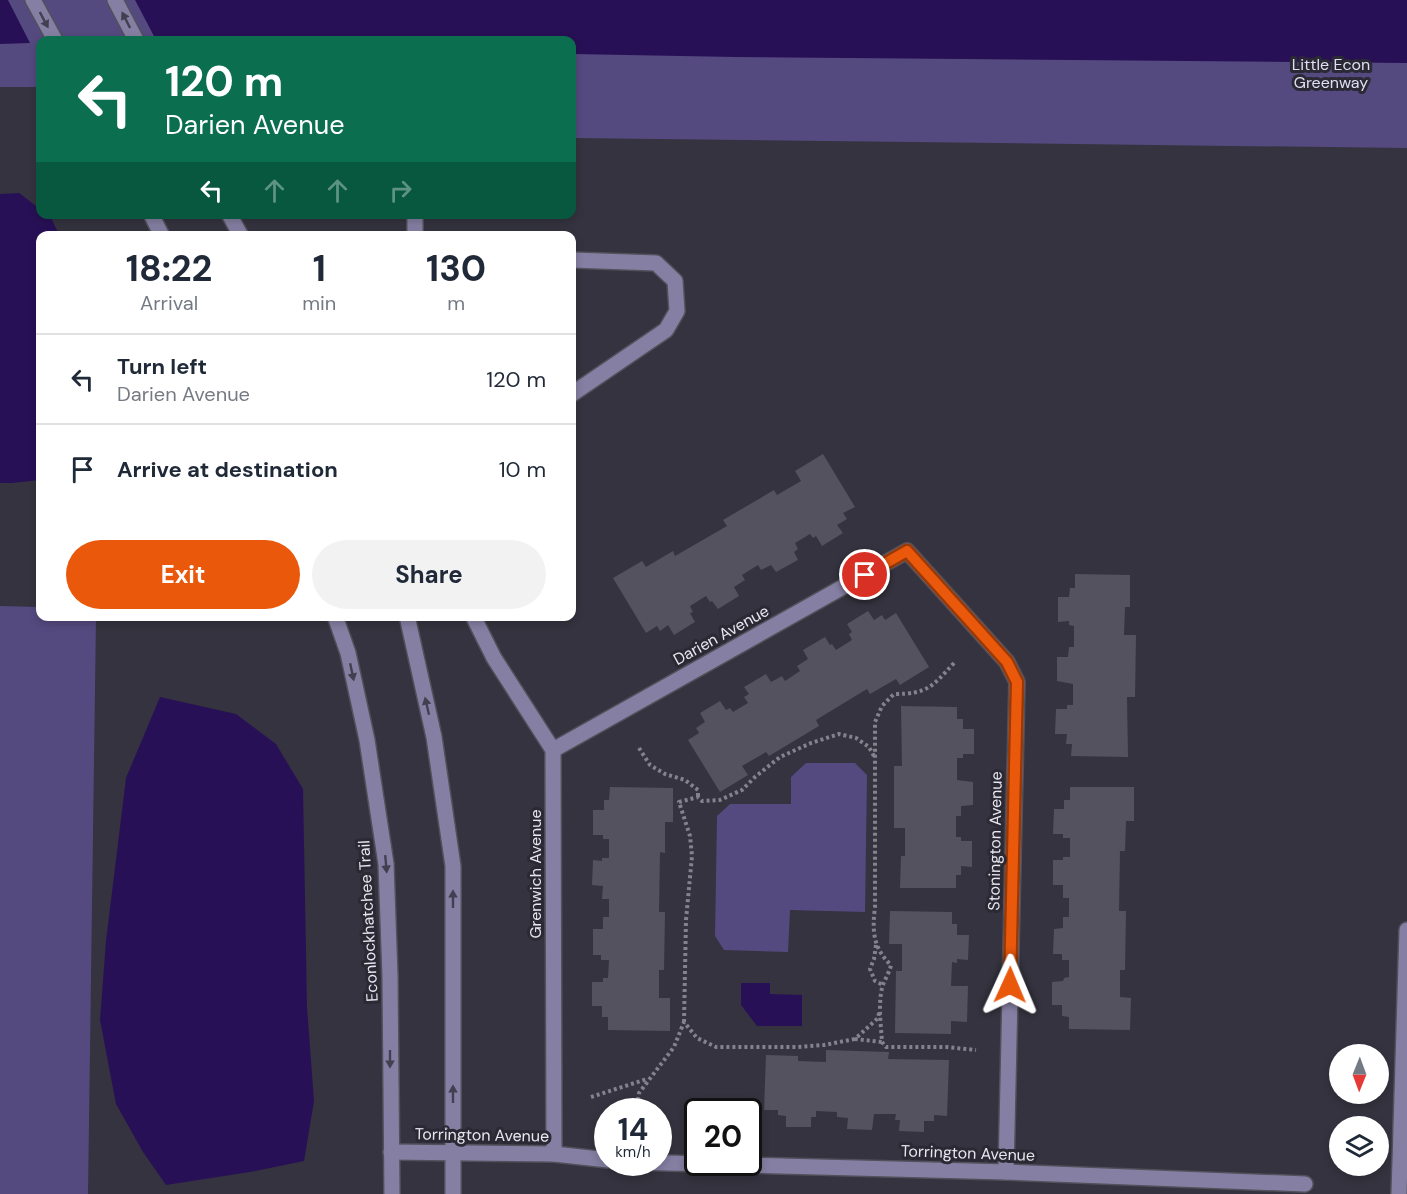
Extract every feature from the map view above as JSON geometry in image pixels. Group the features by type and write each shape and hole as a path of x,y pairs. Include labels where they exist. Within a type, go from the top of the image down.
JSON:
{"street":[{"path":"33,0 53,36"},
{"path":"115,0 134,36"},
{"path":"576,260 656,263 675,281 677,311 666,330 576,391"},
{"name":"Darien Avenue","path":"553,750 907,551"},
{"name":"Stonington Avenue","path":"907,551 1007,662 1017,682 1006,1172"},
{"name":"Econlockhatchee Trail","path":"337,621 348,653 367,740 386,864 390,976 392,1194"},
{"path":"408,621 434,737 453,866 453,1194"},
{"path":"476,621 494,658 553,750"},
{"name":"Grenwich Avenue","path":"553,750 554,1154"},
{"path":"1399,1194 1407,930"},
{"name":"Torrington Avenue","path":"391,1152 554,1154 594,1158"},
{"name":"Torrington Avenue","path":"672,1163 1006,1172 1305,1184"}],"path":[{"path":"883,986 874,981 870,969 876,945 873,926 875,907 875,722 882,706 894,694 915,694 934,684 954,663"},
{"path":"639,748 650,765 665,774 685,780 698,790 698,796 702,801 720,800 742,790 780,757 839,734 856,738 869,747 876,758"},
{"path":"638,1098 648,1079 674,1047 684,1022 686,920 692,856 690,836 679,802 698,796"},
{"path":"855,1039 878,1018 883,986 889,975 891,965 882,957 876,945"},
{"path":"880,1007 882,1042 886,1047 945,1047 976,1050"},
{"path":"684,1022 697,1038 716,1047 797,1047 855,1039 882,1042"},
{"path":"591,1097 648,1079"}],"green space":[{"name":"Little Econ Greenway","path":"0,0 1407,0 1407,148 576,138 576,36 36,36 36,87 0,87"},
{"path":"0,606 36,607 36,621 96,621 88,1194 0,1194"},
{"path":"806,763 855,763 867,775 865,912 790,910 788,952 724,950 715,936 717,816 730,804 791,804 791,777"}],"shaded area":[{"path":"0,0 8,0 30,43 0,44"},
{"path":"135,0 1407,0 1407,63 576,54 576,36 154,36"},
{"path":"19,193 36,206 36,219 52,219 57,231 36,231 36,480 12,483 0,483 0,194"},
{"path":"160,697 236,714 276,744 303,789 307,1007 314,1101 304,1161 166,1185 143,1152 116,1104 100,1020 106,941 126,778"},
{"path":"741,983 770,983 770,994 802,995 802,1026 757,1026 741,1005"}],"building":[{"path":"823,454 855,507 843,513 847,519 837,525 843,533 822,546 816,536 813,538 810,534 795,543 798,549 794,552 798,560 776,572 771,565 761,570 758,565 742,575 745,580 734,587 739,596 718,609 706,596 690,606 693,612 690,613 695,622 674,635 668,625 660,631 657,626 646,633 613,578 642,561 646,567 673,551 675,556 727,526 723,520 774,490 777,495 801,481 795,471"},
{"path":"1075,574 1130,575 1130,607 1125,607 1124,635 1136,635 1135,697 1127,697 1128,757 1071,756 1072,744 1066,744 1067,734 1055,734 1056,709 1067,709 1067,705 1073,705 1073,684 1057,681 1057,657 1068,657 1069,647 1074,647 1074,626 1069,625 1069,621 1058,622 1058,597 1069,597 1070,588 1075,588"},
{"path":"868,611 874,620 882,615 885,620 896,613 929,667 900,685 896,679 870,694 867,689 816,720 819,726 769,756 766,752 742,766 748,775 720,792 688,740 699,733 696,728 705,722 700,713 720,701 726,710 730,708 733,712 748,703 744,697 749,694 744,687 766,674 771,682 782,676 785,681 800,671 797,666 808,659 803,650 825,637 836,650 852,640 849,634 852,632 847,624"},
{"path":"901,706 957,707 957,719 963,719 963,729 974,729 974,754 963,754 963,758 957,758 957,780 973,782 973,805 961,806 961,816 956,816 956,837 961,837 961,841 972,841 972,867 961,866 961,875 956,875 956,888 900,888 901,856 905,856 905,828 894,828 894,766 902,766"},
{"path":"610,787 673,788 673,822 665,822 665,853 660,852 659,912 665,912 664,970 659,970 659,998 670,998 670,1031 608,1030 608,1017 602,1017 602,1006 592,1006 592,982 603,982 603,978 608,978 609,960 601,960 601,955 593,955 593,929 603,929 603,917 609,917 609,899 602,899 603,886 592,885 593,860 602,861 602,858 609,858 609,839 603,839 603,835 593,835 593,810 604,810 604,800 609,800"},
{"path":"1070,787 1134,787 1134,821 1126,821 1125,851 1120,851 1119,911 1126,911 1125,970 1120,970 1120,997 1131,998 1130,1030 1069,1029 1069,1017 1062,1016 1062,1005 1052,1005 1052,982 1063,981 1064,978 1069,977 1069,960 1062,960 1062,954 1053,954 1054,929 1063,928 1063,917 1069,917 1069,898 1063,898 1063,885 1053,885 1053,860 1070,857 1070,838 1063,838 1063,834 1053,834 1054,809 1064,809 1064,800 1070,800"},
{"path":"890,911 952,912 952,924 957,924 957,935 969,935 968,960 957,959 957,963 952,962 951,986 968,986 967,1022 951,1021 951,1034 895,1033 896,971 902,971 902,944 889,944"},
{"path":"826,1050 889,1052 888,1059 949,1060 947,1116 934,1115 934,1121 924,1121 924,1132 899,1131 900,1120 895,1120 896,1114 874,1114 872,1130 847,1129 848,1118 837,1117 837,1112 816,1111 816,1117 811,1117 811,1127 786,1127 786,1116 778,1115 778,1110 764,1110 766,1055 798,1056 798,1061 826,1062"}],"route":[{"path":"865,575 907,551 1007,662 1017,682 1010,985"}]}
